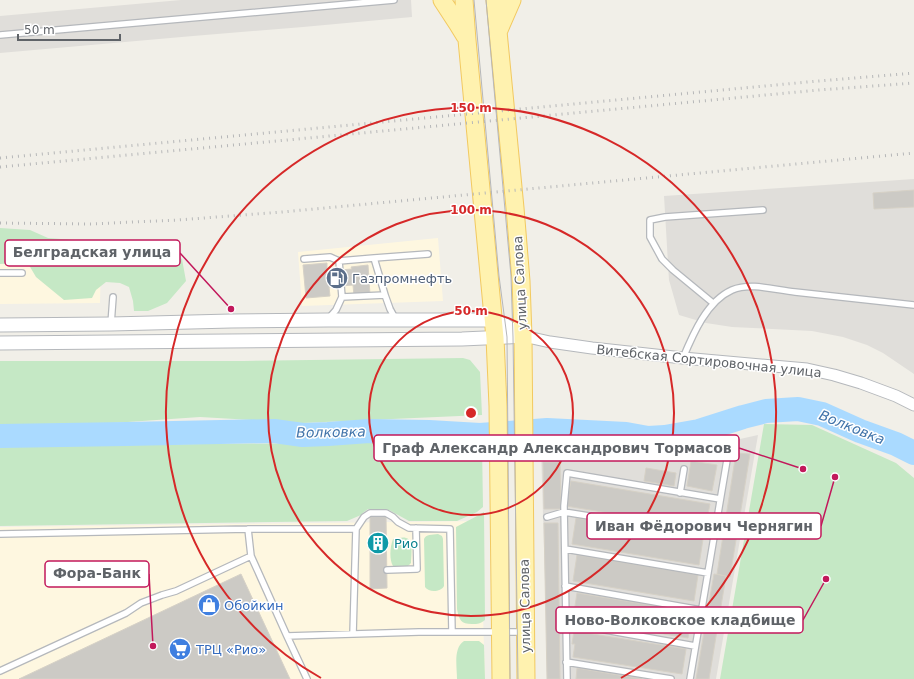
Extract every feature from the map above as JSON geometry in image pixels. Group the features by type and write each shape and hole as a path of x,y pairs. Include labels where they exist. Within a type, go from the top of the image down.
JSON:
{"main road":[{"path":"442,0 458,23 467,40"},
{"path":"464,0 495,338"},
{"name":"улица Салова","path":"495,0 521,281 523,336 526,679"},
{"path":"498,32 512,0"},
{"name":"улица Салова","path":"495,338 498,406 501,679"}],"street":[{"path":"0,325 328,320 493,320 505,325 523,336"},
{"path":"0,343 462,339 523,336"},
{"name":"Витебская Сортировочная улица","path":"523,336 550,342 592,348 807,369 861,383 896,396 914,405"}],"lane":[{"path":"0,35 394,0"},
{"path":"713,303 677,274 662,259 650,237 650,220 665,217 763,210"},
{"path":"304,259 330,257 339,261 428,254"},
{"path":"374,258 385,295 396,320"},
{"path":"328,320 336,310 342,297 339,261"},
{"path":"0,273 22,273"},
{"path":"683,358 703,317 713,303 724,294 743,287 758,287 787,292 914,305"},
{"path":"342,297 385,295"},
{"path":"111,324 113,298"},
{"path":"690,679 726,460"},
{"path":"680,493 684,469"},
{"path":"567,679 564,506 567,473 720,499"},
{"path":"547,517 564,512 714,536"},
{"path":"354,634 356,529 364,517 370,513 386,513 409,528 450,529 452,632"},
{"path":"387,570 417,570 416,528"},
{"path":"0,534 248,529 356,529"},
{"path":"248,529 251,556 307,679"},
{"path":"565,549 708,573"},
{"path":"0,671 126,613 141,603 176,591 251,556"},
{"path":"565,586 701,610"},
{"path":"566,623 695,646"},
{"path":"288,636 452,632 526,632"},
{"path":"566,662 671,679"}],"shaded area":[{"path":"181,0 411,0 412,17 0,53 0,16"},
{"path":"914,179 914,374 883,353 867,345 843,337 812,331 732,327 706,323 679,315 669,280 664,196"},
{"path":"438,238 443,301 302,306 298,252"},
{"path":"0,256 101,257 100,303 0,304"},
{"path":"758,435 716,679 548,679 541,450 677,453"},
{"path":"480,521 485,679 0,679 0,527"}],"green space":[{"path":"0,228 30,230 48,238 87,241 123,248 157,243 182,259 186,281 167,303 148,311 134,311 129,287 120,283 106,282 96,290 92,298 64,300 36,277 26,260 16,263 0,264"},
{"path":"463,358 470,360 480,372 482,415 302,423 200,417 113,423 0,425 0,361 244,361"},
{"path":"764,424 812,425 896,463 914,478 914,679 720,679"},
{"path":"353,440 410,441 436,447 482,445 483,507 477,512 457,521 409,521 389,510 368,509 361,515 347,521 0,526 0,446 321,443"},
{"path":"484,512 485,620 479,624 468,624 461,621 457,609 456,527"},
{"path":"438,534 442,536 443,539 444,586 438,591 432,591 425,587 424,539 428,535"},
{"path":"393,539 409,539 410,541 412,553 411,563 403,568 393,566 390,556"},
{"path":"464,641 479,641 484,645 485,679 457,679 457,653 458,648"}],"building":[{"path":"914,190 914,207 874,209 873,193"},
{"name":"Газпромнефть","path":"327,263 327,271 352,269 351,267 368,265 370,295 354,296 353,285 329,287 330,296 306,298 303,265"},
{"path":"736,453 750,454 730,577 717,574"},
{"path":"691,461 717,465 712,491 687,486"},
{"path":"543,462 560,462 561,509 544,509"},
{"path":"646,468 676,473 674,486 644,481"},
{"path":"571,481 710,504 705,529 566,506"},
{"name":"Рио","path":"386,515 387,588 370,589 370,516"},
{"path":"576,518 703,539 699,565 572,544"},
{"path":"544,523 558,523 560,679 547,679"},
{"path":"577,555 698,575 694,601 573,581"},
{"name":"ТРЦ «Рио»","path":"241,574 290,679 19,679 148,618"},
{"path":"714,574 726,576 709,679 696,679"},
{"path":"577,593 692,612 688,638 573,619"},
{"path":"574,631 686,649 682,674 573,657 575,644 572,644"},
{"path":"577,668 642,679 576,679"}],"waterway":[{"name":"Волковка","path":"0,436 274,431 303,435 369,431 480,435 547,430 626,434 648,438 665,437 699,431 766,411 798,409 822,414 860,431 896,444 914,453"}],"tram line":[{"path":"474,0 499,276 507,337 510,679"},
{"path":"486,0 511,276 518,679"}],"railway":[{"path":"0,158 914,73"},
{"path":"0,167 819,90 914,83"},
{"path":"0,223 90,224 178,220 282,212 914,153"}],"place":[{"name":"Газпромнефть","path":"337,278"},
{"name":"Белградская улица","path":"231,309"},
{"name":"Граф Александр Александрович Тормасов","path":"803,469"},
{"name":"Иван Фёдорович Чернягин","path":"835,477"},
{"name":"Рио","path":"378,543"},
{"name":"Ново-Волковское кладбище","path":"826,579"},
{"name":"Обойкин","path":"209,605"},
{"name":"Фора-Банк","path":"153,646"},
{"name":"ТРЦ «Рио»","path":"180,649"}]}
